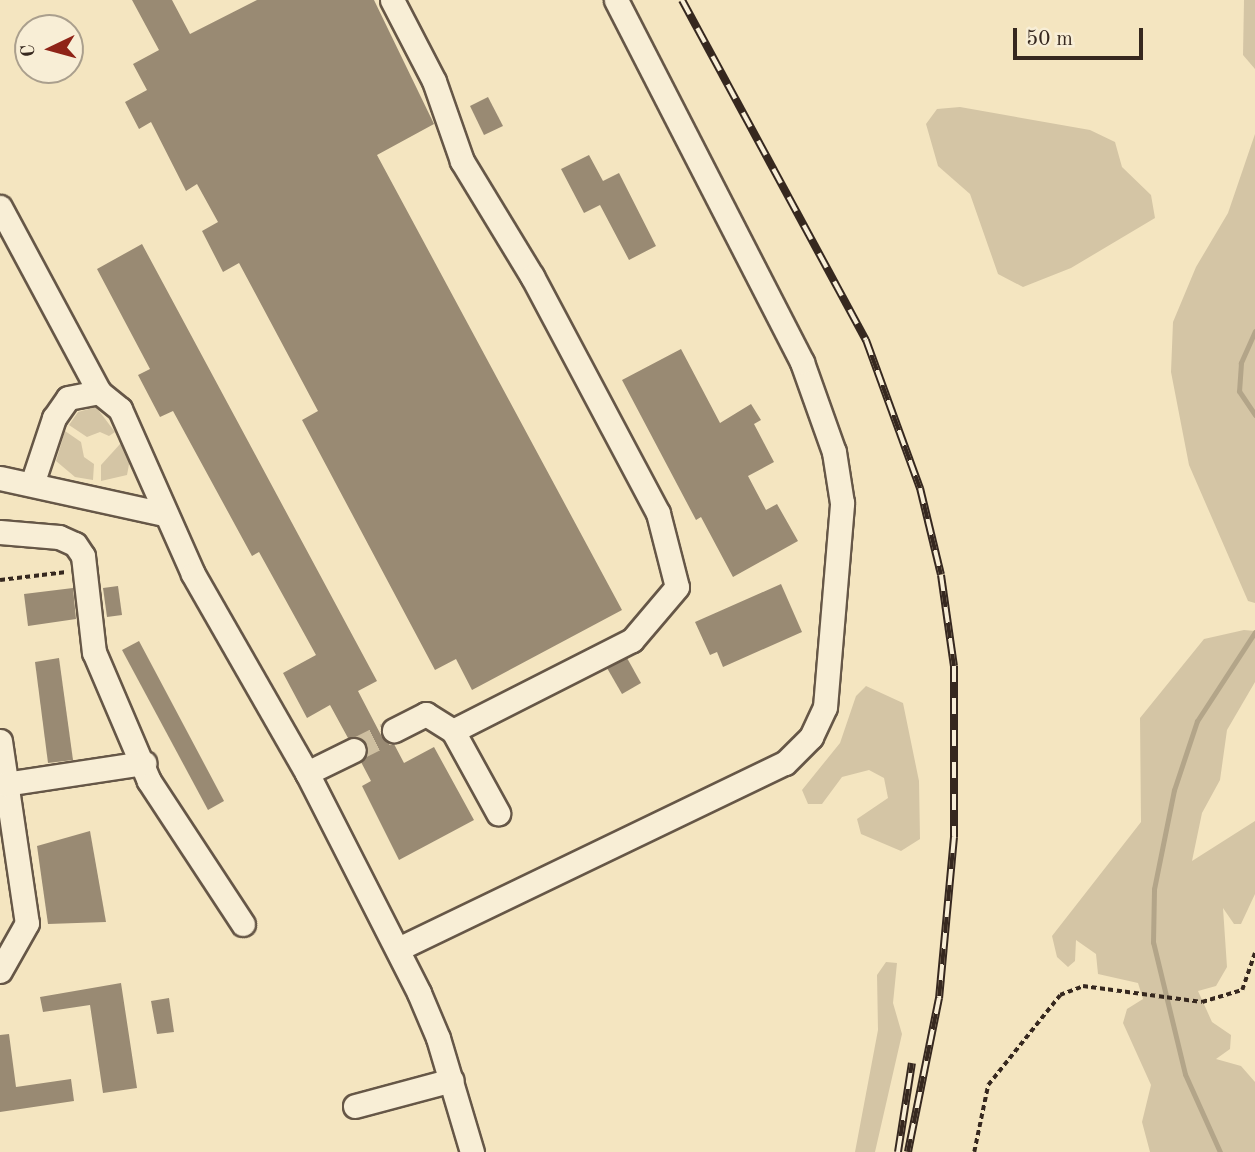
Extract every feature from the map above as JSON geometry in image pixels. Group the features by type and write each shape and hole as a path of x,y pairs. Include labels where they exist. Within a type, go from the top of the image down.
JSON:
{"street":[{"path":"392,0 434,81 462,162 532,276 658,513 677,587 632,640 453,731"},
{"path":"398,950 785,763 811,737 825,707 842,503 834,452 802,362 616,0"},
{"path":"0,207 99,392 120,409 164,514 307,773 398,950 452,1080 472,1152"},
{"path":"32,484 54,418 68,398 99,392"},
{"path":"0,478 164,514"},
{"path":"0,532 59,537 75,544 85,570 94,652 144,763 149,781 243,924"},
{"path":"394,730 426,714 453,731 498,813"},
{"path":"0,741 27,923 0,971"},
{"path":"307,773 354,750"},
{"path":"5,784 144,763"},
{"path":"355,1106 452,1080"}],"path":[{"path":"0,580 85,570"},
{"path":"974,1152 988,1085 1060,995 1083,986 1202,1002 1242,990 1255,953"}],"shaded area":[{"path":"1244,0 1255,0 1255,69 1243,55"},
{"path":"960,107 1090,130 1115,142 1122,167 1151,195 1155,218 1071,268 1023,287 998,274 970,194 938,166 926,124 937,109"},
{"path":"1255,134 1255,603 1248,601 1189,465 1171,372 1173,322 1196,267 1228,213"},
{"path":"96,407 115,432 109,436 100,432 87,437 69,425 78,412"},
{"path":"65,431 81,442 84,457 94,464 93,480 75,477 56,461"},
{"path":"121,443 130,459 127,475 101,481 101,465"},
{"path":"1244,630 1255,631 1255,682 1227,730 1220,780 1202,813 1192,861 1255,821 1255,894 1241,924 1234,924 1223,908 1227,967 1216,986 1198,991 1212,1022 1231,1035 1230,1049 1216,1059 1241,1066 1255,1082 1255,1152 1150,1152 1142,1122 1151,1085 1123,1023 1127,1009 1143,999 1138,983 1098,974 1096,954 1076,940 1075,961 1068,967 1057,957 1052,936 1141,822 1140,718 1204,639"},
{"path":"866,686 903,703 919,781 920,839 901,851 861,834 857,819 888,798 884,778 869,770 842,777 822,804 808,804 802,790 840,743 856,696"},
{"path":"886,962 897,963 893,1003 902,1034 875,1152 855,1152 878,1030 877,975"}],"building":[{"path":"132,0 172,0 190,34 257,0 374,0 434,124 377,155 622,610 472,690 456,659 435,670 302,420 318,411 239,263 223,272 202,231 218,222 197,184 186,191 151,122 139,129 125,102 147,90 133,64 159,50"},
{"path":"488,97 503,126 484,135 470,106"},
{"path":"589,155 603,181 619,173 656,246 629,260 600,205 584,213 561,169"},
{"path":"142,244 377,681 358,691 382,737 394,744 404,763 434,747 474,820 399,860 362,786 371,781 361,762 366,743 348,738 330,705 307,718 283,673 316,655 259,552 252,556 173,411 160,417 138,375 150,369 97,269"},
{"path":"681,349 720,423 751,404 761,420 754,424 774,462 748,476 766,510 777,504 798,541 733,577 701,517 696,520 622,380"},
{"path":"781,584 802,632 723,667 717,652 710,655 695,622"},
{"path":"118,586 122,615 107,617 103,588"},
{"path":"73,588 76,619 28,626 24,594"},
{"path":"139,641 224,801 208,810 122,650"},
{"path":"59,658 73,760 48,763 35,662"},
{"path":"627,658 641,683 622,694 607,668"},
{"path":"90,831 106,922 48,924 37,846"},
{"path":"121,983 137,1088 103,1093 90,1005 43,1012 40,997"},
{"path":"169,998 174,1032 157,1034 151,1001"},
{"path":"9,1034 16,1087 71,1079 74,1101 0,1112 0,1035"}],"waterway":[{"path":"1255,331 1241,363 1239,391 1255,415"},
{"path":"1220,1152 1185,1074 1153,942 1154,889 1174,790 1197,721 1255,632"}],"tunnel":[{"path":"354,750 394,730"}],"railway":[{"path":"682,0 866,340 920,488 941,575 954,666 954,837 939,998 908,1152"},
{"path":"898,1152 912,1063"}]}
